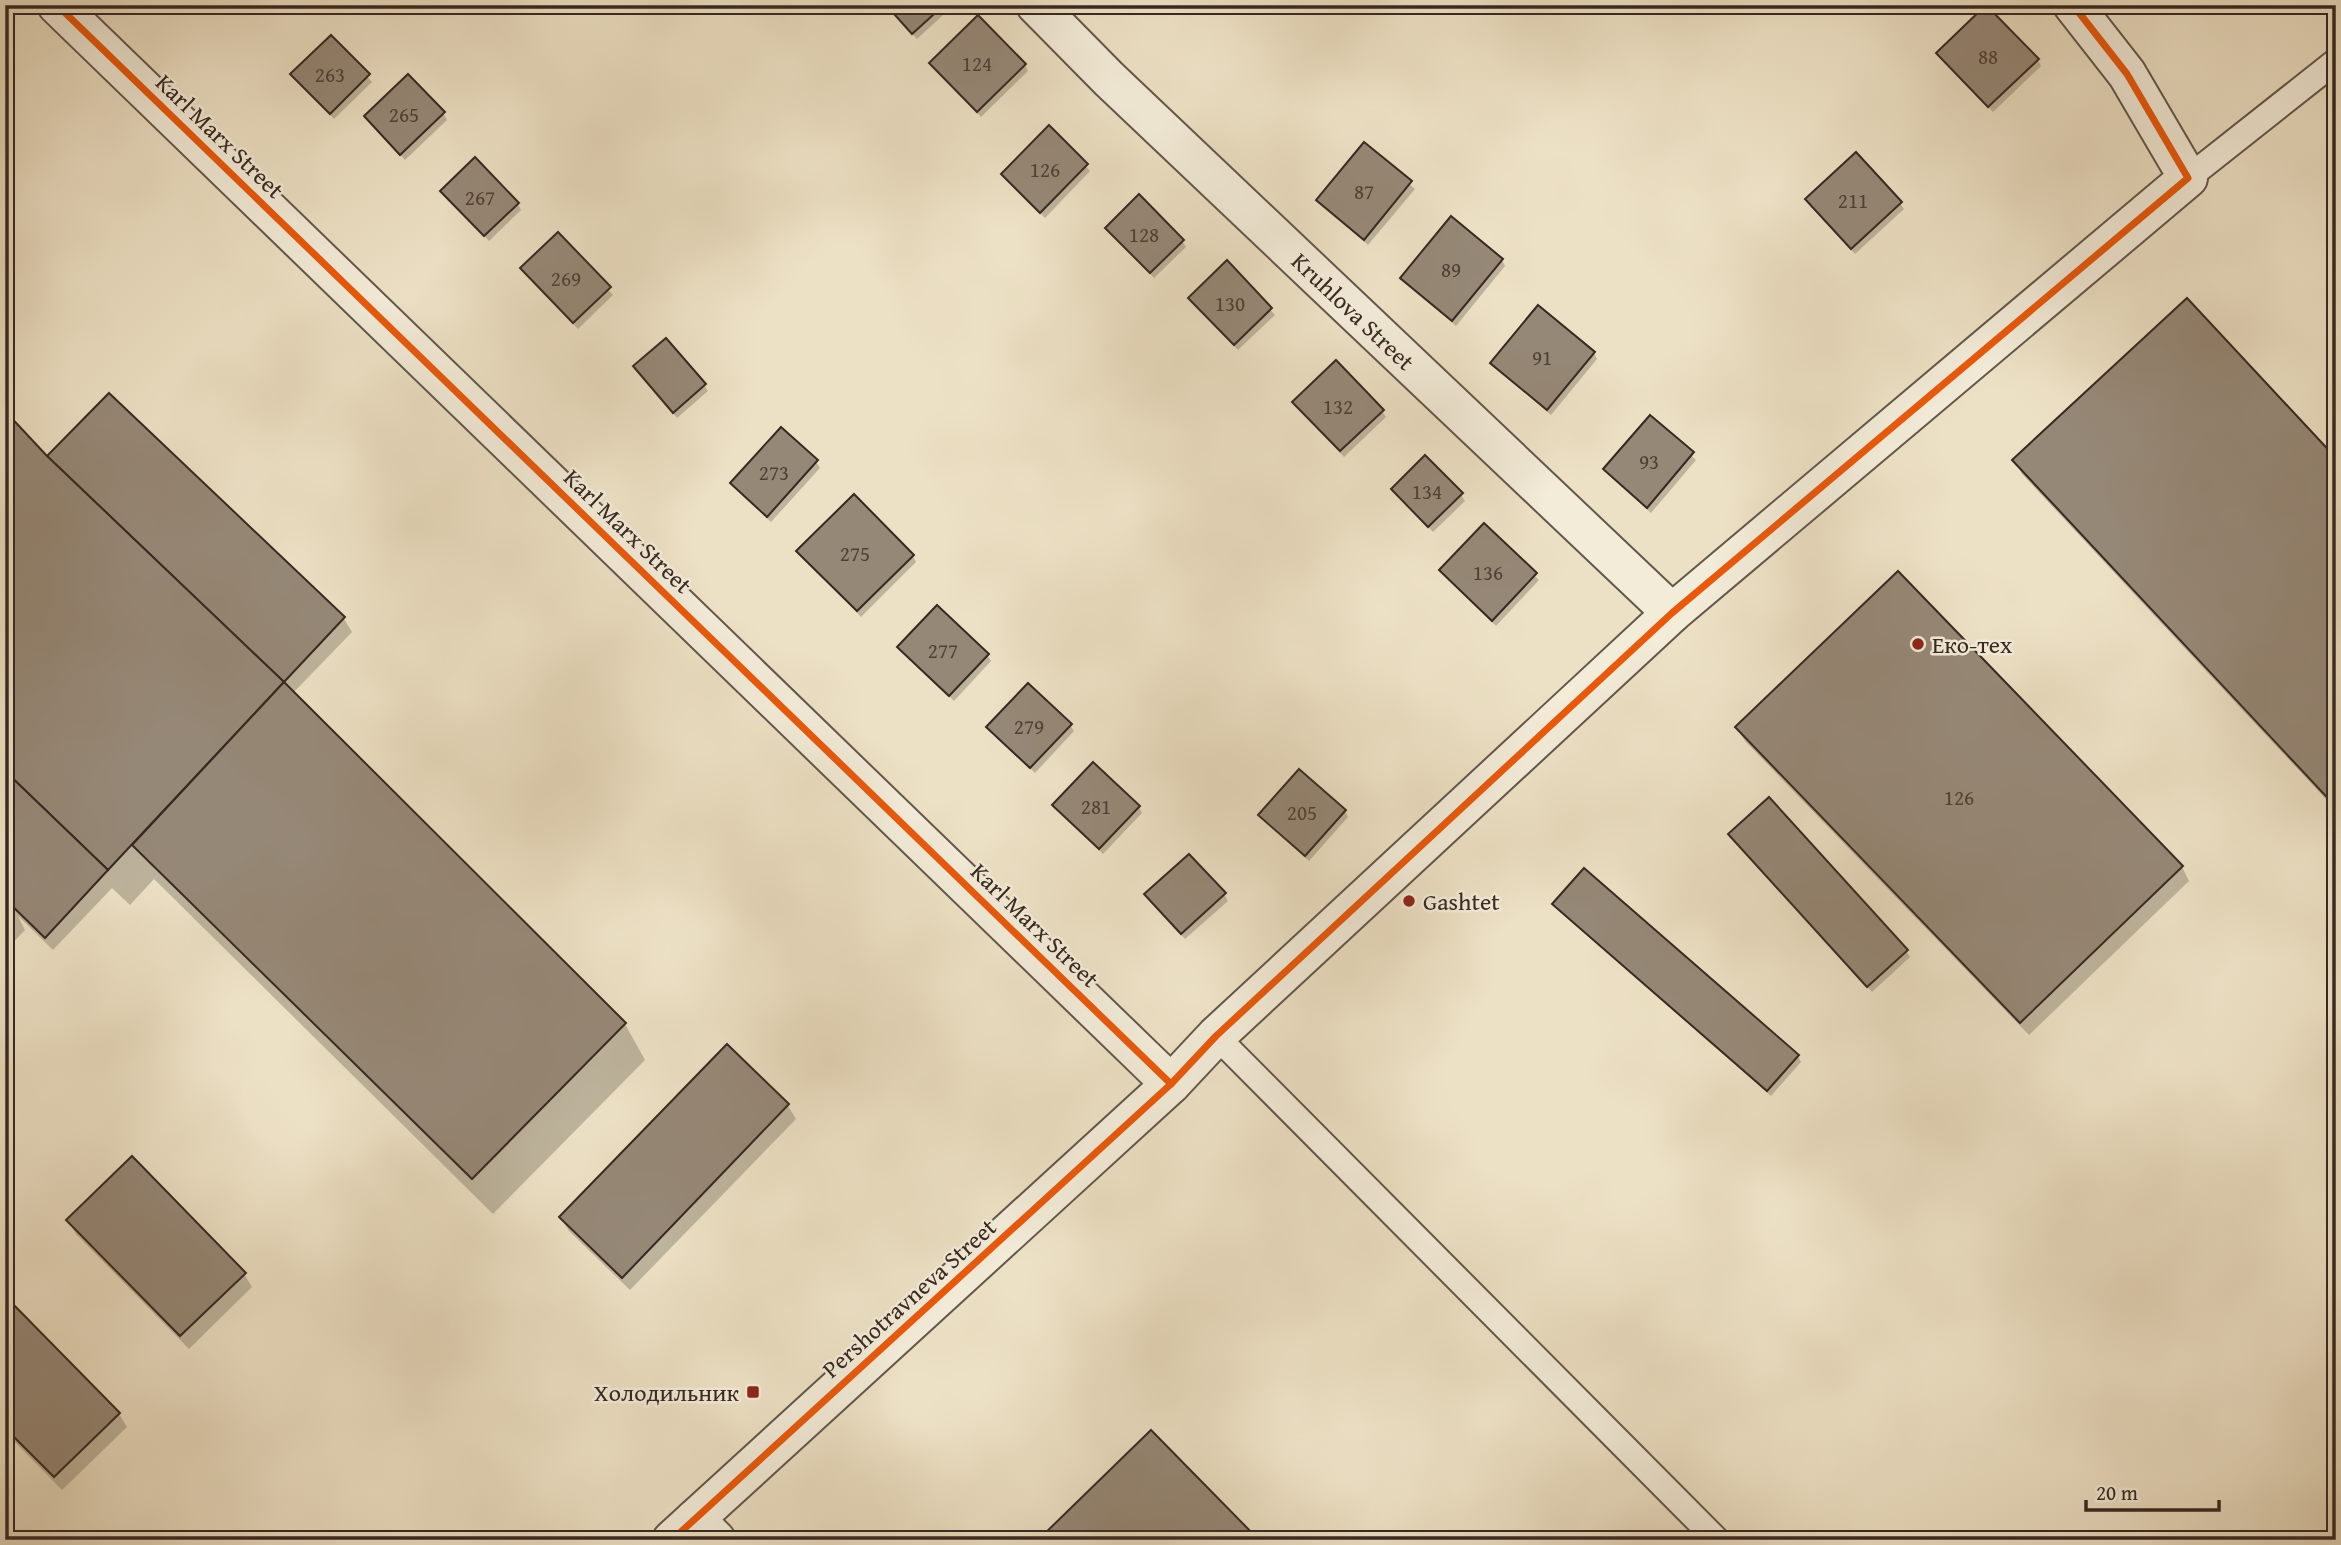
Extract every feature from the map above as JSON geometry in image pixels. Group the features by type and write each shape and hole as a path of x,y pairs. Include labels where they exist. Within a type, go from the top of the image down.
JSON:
{"street":[{"name":"Karl Marx Street","path":"57,5 1171,1084"},
{"name":"Kruhlova Street","path":"1036,5 1109,79 1672,613"},
{"path":"2073,5 2127,74 2188,178"},
{"name":"Pershotravneva Street","path":"694,1533 1171,1084 1216,1036 1672,613 2188,178"}],"lane":[{"path":"2188,178 2336,61"},
{"path":"1216,1036 1717,1540"}],"building":[{"path":"886,5 944,5 912,34"},
{"path":"1986,5 2039,59 1988,107 1936,53"},
{"path":"978,15 1026,64 977,112 929,63"},
{"path":"331,35 370,74 330,114 290,74"},
{"path":"408,74 445,112 400,155 364,116"},
{"path":"1049,125 1088,164 1040,213 1001,174"},
{"path":"1364,142 1412,181 1364,240 1316,200"},
{"path":"1856,152 1902,202 1851,249 1805,199"},
{"path":"475,157 519,203 484,236 440,191"},
{"path":"1139,194 1184,240 1150,273 1105,228"},
{"path":"1451,216 1503,259 1452,321 1400,278"},
{"path":"558,232 611,287 573,323 520,268"},
{"path":"1227,260 1272,308 1234,345 1188,298"},
{"path":"2187,298 2336,458 2336,807 2012,460"},
{"path":"1538,305 1595,352 1547,410 1490,363"},
{"path":"666,338 706,384 673,413 633,366"},
{"path":"1336,360 1384,410 1340,451 1292,402"},
{"path":"109,393 345,617 284,682 47,456"},
{"path":"5,411 47,456 284,682 108,870 5,771"},
{"path":"1650,415 1694,452 1647,508 1603,469"},
{"path":"781,427 818,460 767,517 730,483"},
{"path":"1425,455 1463,493 1428,527 1391,489"},
{"path":"854,494 914,555 857,611 796,551"},
{"path":"1484,523 1537,573 1492,621 1439,570"},
{"path":"1898,571 2183,866 2020,1023 1735,727"},
{"path":"937,605 989,654 949,696 897,647"},
{"path":"284,682 626,1023 472,1179 132,845"},
{"path":"1028,683 1072,724 1030,768 986,727"},
{"path":"1093,762 1140,806 1099,849 1052,805"},
{"path":"1299,769 1346,810 1305,856 1258,815"},
{"path":"5,771 108,870 45,938 5,899"},
{"path":"1769,797 1908,950 1867,987 1728,834"},
{"path":"1189,854 1226,893 1181,934 1144,894"},
{"path":"1584,868 1799,1055 1767,1091 1552,904"},
{"path":"5,899 15,909 5,919"},
{"path":"727,1044 789,1104 622,1278 559,1217"},
{"path":"132,1156 246,1273 180,1336 66,1220"},
{"path":"5,1296 120,1413 54,1477 5,1428"},
{"path":"1151,1430 1259,1540 1038,1540"}],"cycle path":[{"path":"57,5 1171,1084"},
{"path":"672,1540 1171,1084 1216,1036 1672,613 2188,178 2127,74 2073,5"}],"place":[{"name":"Еко-тех","path":"1918,644"},
{"name":"Gashtet","path":"1409,901"},
{"name":"Холодильник","path":"753,1392"}]}
